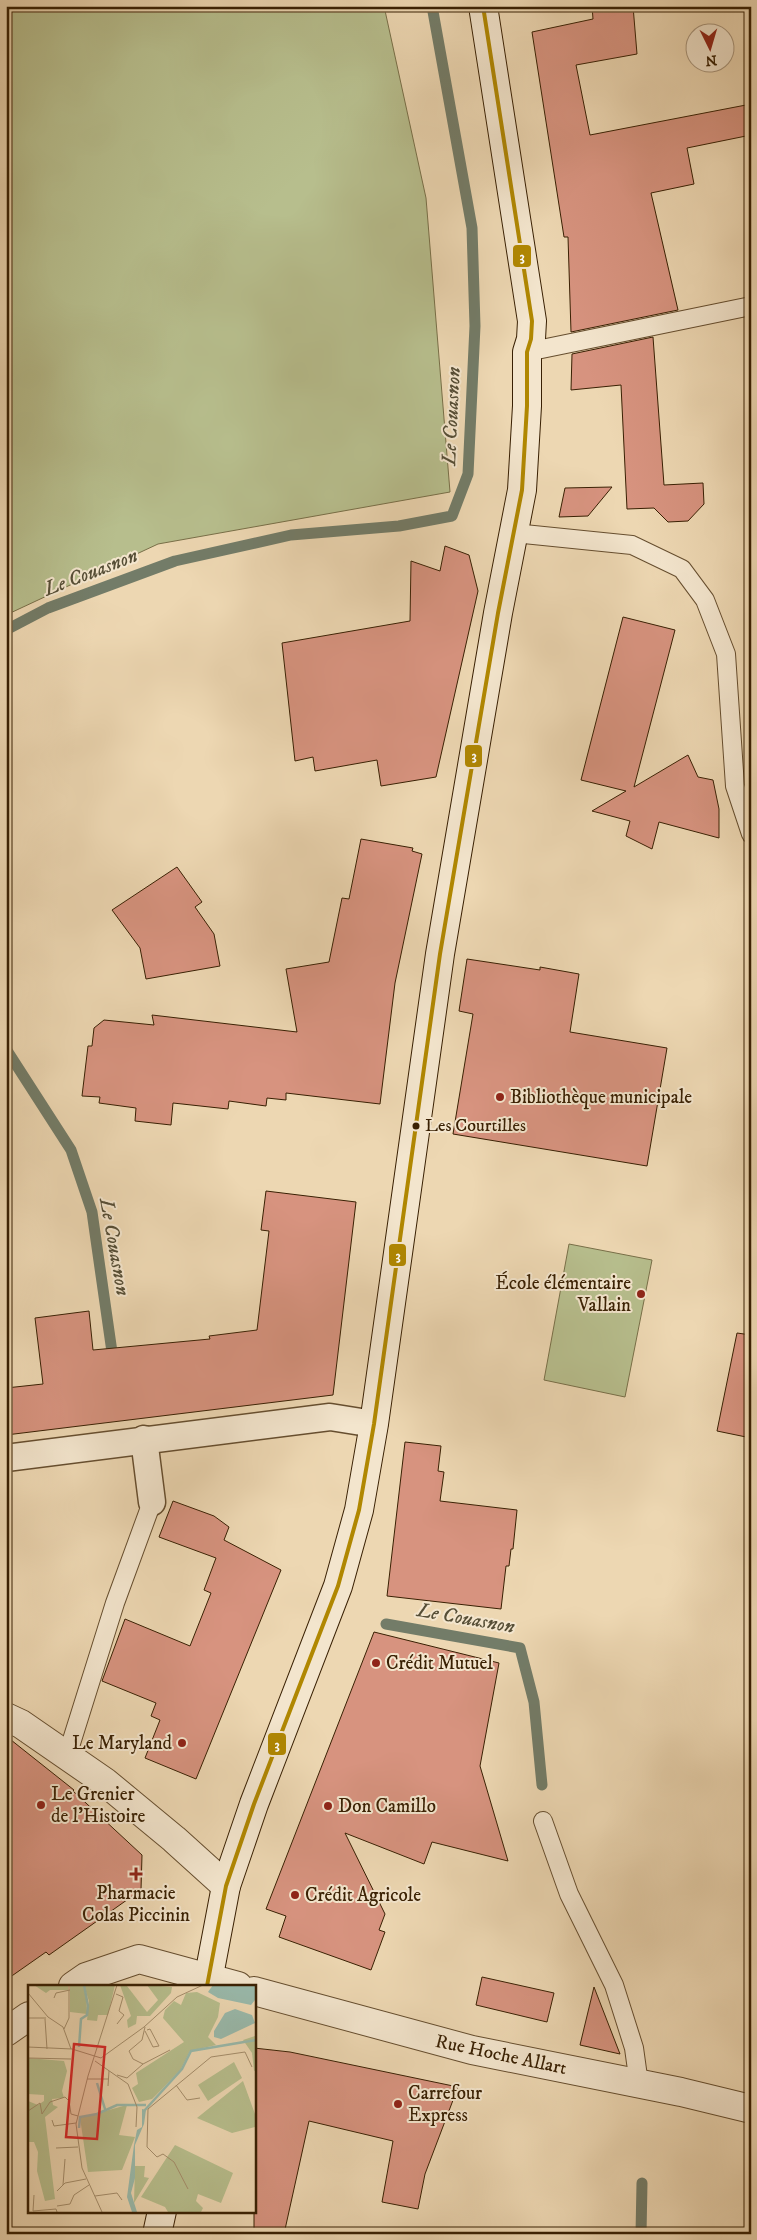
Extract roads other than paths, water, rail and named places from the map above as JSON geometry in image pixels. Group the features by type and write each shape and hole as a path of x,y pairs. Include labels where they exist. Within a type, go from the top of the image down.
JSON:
{"main road":[{"path":"208,1982 226,1886 254,1804 338,1586 359,1510 374,1424 440,954 498,614 522,490 527,406 527,352 531,338 532,321 483,6"},
{"path":"6,1718 21,1724 105,1782 166,1832 226,1886"},
{"path":"74,1985 86,1977 139,1959 208,1982 230,1985"},
{"name":"Rue Hoche Allart","path":"255,1991 472,2050 751,2109"},
{"path":"6,2032 28,2017"},
{"path":"157,2234 162,2212"}],"street":[{"path":"6,1458 144,1439 330,1417 374,1424"},
{"path":"144,1439 152,1502"}],"lane":[{"path":"527,352 751,306"},
{"path":"514,534 632,545 682,568 705,600 726,654 735,786 751,834"},
{"path":"67,1756 116,1603 152,1502"},
{"path":"542,1821 568,1894 614,1985 634,2048 639,2084"}],"waterway":[{"name":"Le Couasnon","path":"6,630 48,608 175,561 291,535 399,526 452,516 468,474 475,326 472,228 432,6"},
{"name":"Le Couasnon","path":"6,1049 71,1150 92,1212 112,1352"},
{"name":"Le Couasnon","path":"386,1624 520,1648 534,1702 542,1785"},
{"name":"Le Couasnon","path":"641,2234 642,2183"}],"place":[{"name":"Bibliothèque municipale","path":"500,1097"},
{"name":"Les Courtilles","path":"416,1126"},
{"name":"École élémentaire Vallain","path":"641,1294"},
{"name":"Crédit Mutuel","path":"376,1663"},
{"name":"Le Maryland","path":"182,1743"},
{"name":"Le Grenier de l'Histoire","path":"41,1805"},
{"name":"Don Camillo","path":"328,1806"},
{"name":"Pharmacie Colas Piccinin","path":"136,1874"},
{"name":"Crédit Agricole","path":"295,1895"},
{"name":"Carrefour Express","path":"398,2104"}]}
